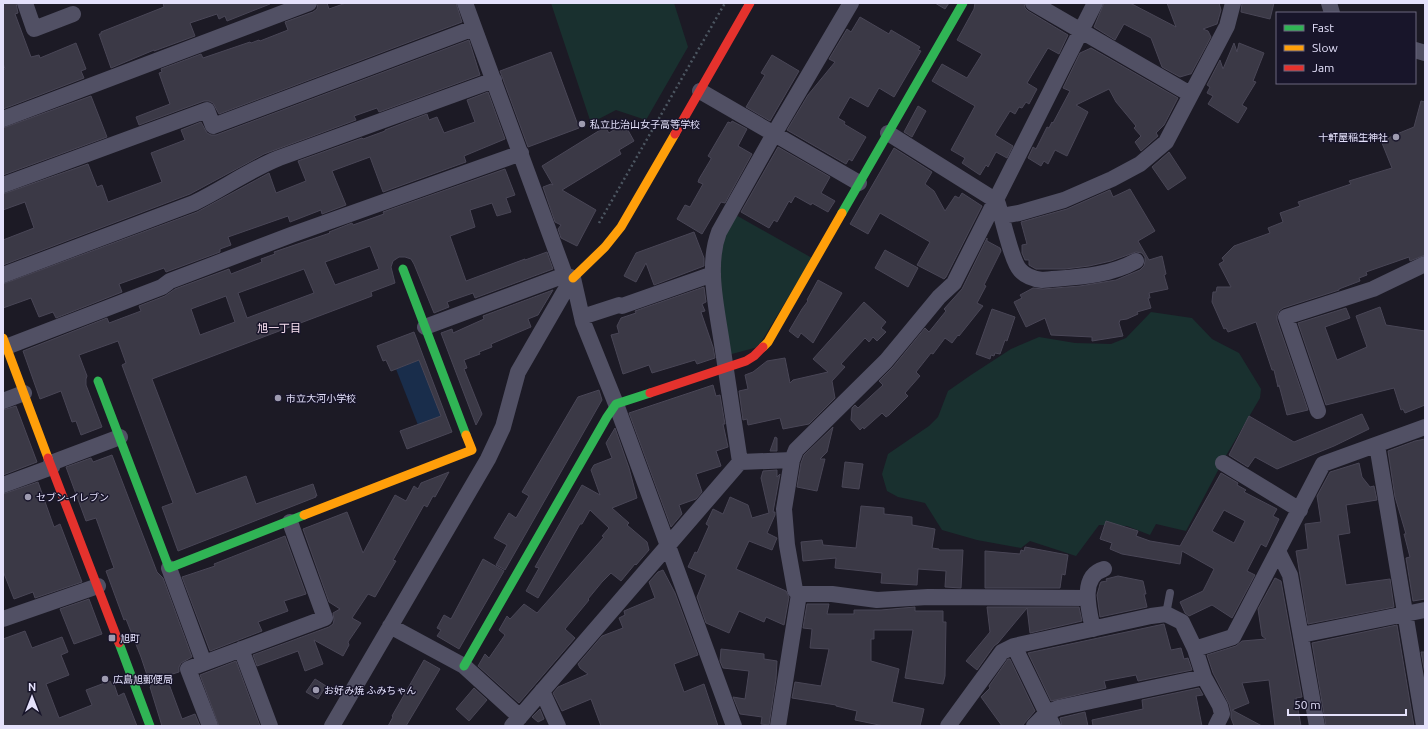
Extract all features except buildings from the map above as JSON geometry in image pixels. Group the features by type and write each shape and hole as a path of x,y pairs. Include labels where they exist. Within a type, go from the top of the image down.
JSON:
{"street":[{"path":"25,3 34,29 73,14"},
{"path":"3,119 309,3"},
{"path":"465,3 569,277 582,317 616,404 733,722 747,726"},
{"path":"425,327 569,277 608,244 621,227 750,3"},
{"path":"740,462 713,274 713,252 715,243 719,232 774,134 851,3"},
{"path":"464,666 607,417 616,404 750,359 768,342 963,3"},
{"path":"1033,3 1190,94"},
{"path":"1087,598 928,597 877,600 832,594 799,594 795,590 787,545 784,510 792,460 796,450 886,361 939,297 954,283 1095,3"},
{"path":"1002,216 1019,213 1064,200 1112,179 1140,164 1166,142 1227,26 1233,3"},
{"path":"3,185 207,110 213,126 474,28"},
{"path":"3,275 194,203 214,194 260,166 279,158 494,80"},
{"path":"700,91 859,183"},
{"path":"888,133 995,200 998,204 1014,259 1019,270 1032,279 1042,280 1103,274 1126,267 1136,261"},
{"path":"150,726 4,340 155,290 170,281 284,238 521,153"},
{"path":"1318,411 1286,317 1373,289 1425,264"},
{"path":"403,269 472,450 488,459"},
{"path":"582,317 619,305 622,306 713,274"},
{"path":"332,726 488,459 503,427 518,372 563,294 569,277"},
{"path":"98,381 204,663"},
{"path":"3,401 24,393"},
{"path":"1195,649 1233,636 1323,464 1425,427"},
{"path":"3,485 120,437"},
{"path":"1376,445 1424,726"},
{"path":"169,568 472,450"},
{"path":"390,626 464,666 516,722 740,462 792,460"},
{"path":"1223,463 1300,510"},
{"path":"210,726 188,669 325,618 290,522"},
{"path":"1278,552 1290,575 1317,726"},
{"path":"1092,629 1087,592 1098,571 1104,569"},
{"path":"3,619 98,586"},
{"path":"778,726 799,594"},
{"path":"1301,636 1425,610"},
{"path":"948,726 1002,652 1014,646 1166,614 1182,622 1195,649 1204,677 1220,706 1222,714 1216,726"},
{"path":"1014,646 1050,720"},
{"path":"241,649 270,726"},
{"path":"1034,726 1050,720 1058,708 1204,677"},
{"path":"542,691 558,726"}],"lane":[{"path":"1166,614 1170,594"}],"path":[{"path":"595,228 725,3"}],"green space":[{"path":"551,3 674,3 688,47 646,120 616,110 591,123"},
{"path":"734,214 812,258 758,347 728,355 716,258"},
{"path":"1151,312 1192,318 1212,339 1239,353 1261,389 1260,398 1224,459 1186,531 1156,524 1150,535 1127,526 1099,525 1076,556 1030,541 1021,548 977,540 942,530 925,503 898,497 887,491 882,474 888,454 929,426 938,417 948,391 971,375 1011,349 1039,337 1075,343 1111,344 1126,338"}],"water":[{"path":"419,360 441,416 418,425 396,369"}],"traffic: fast":[{"path":"842,213 963,3"},
{"path":"403,269 466,435"},
{"path":"98,381 169,568 304,515"},
{"path":"464,666 607,417 616,404 650,393"},
{"path":"119,643 150,726"}],"traffic: slow":[{"path":"573,278 605,247 621,227 675,134"},
{"path":"763,347 768,342 842,213"},
{"path":"3,338 48,458"},
{"path":"304,515 472,450 466,435"}],"traffic: jam":[{"path":"675,134 750,3"},
{"path":"650,393 746,361 754,356 763,347"},
{"path":"48,458 119,643"}],"place":[{"name":"私立比治山女子高等学校","path":"582,124"},
{"name":"十軒屋稲生神社","path":"1396,137"},
{"name":"市立大河小学校","path":"278,398"},
{"name":"セブン-イレブン","path":"28,497"},
{"name":"旭町","path":"112,638"},
{"name":"広島旭郵便局","path":"105,679"},
{"name":"お好み焼 ふみちゃん","path":"316,690"}],"district":[{"name":"旭一丁目","path":"279,328"}]}
